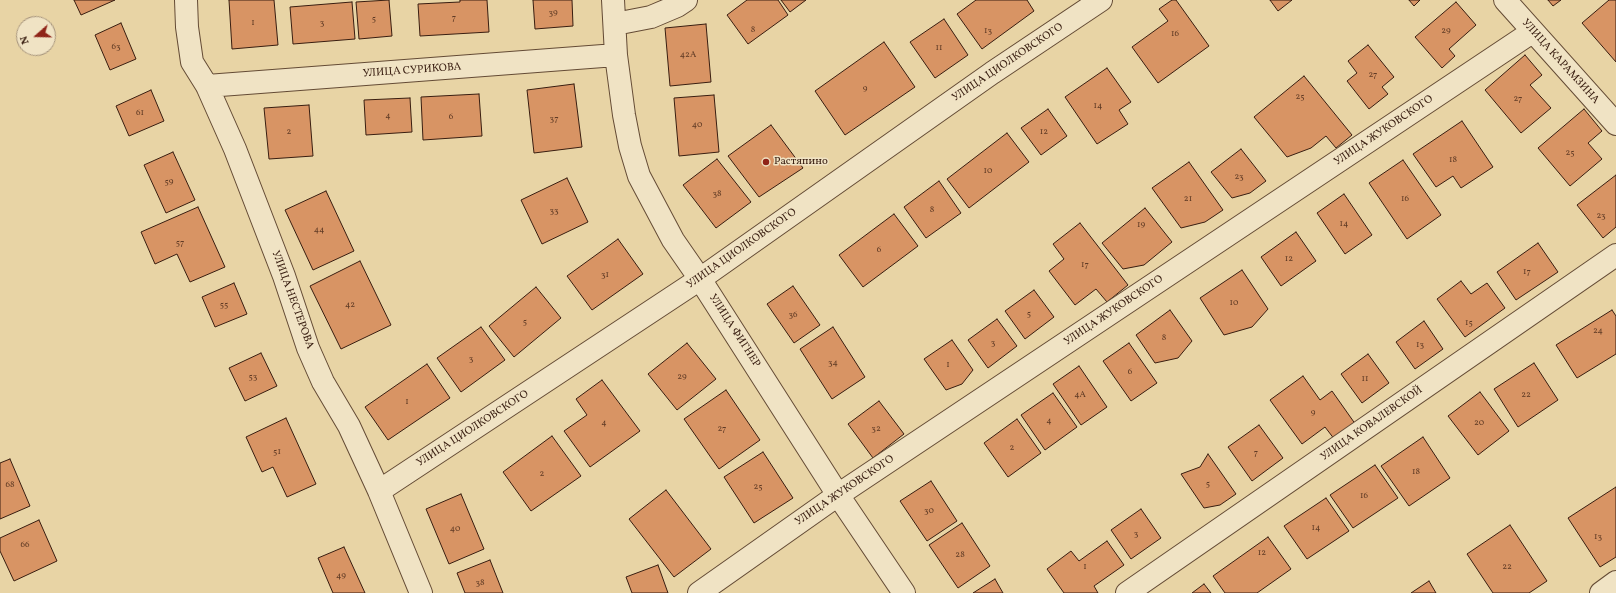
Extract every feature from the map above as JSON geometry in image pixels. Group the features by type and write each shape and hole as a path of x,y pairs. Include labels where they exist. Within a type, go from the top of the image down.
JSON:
{"street":[{"name":"УЛИЦА НЕСТЕРОВА","path":"186,0 187,27 192,62 207,86 235,148 284,276 308,348 322,382 349,426 379,491 421,593"},
{"name":"УЛИЦА ФИГНЕР","path":"613,0 616,55 624,115 630,146 639,176 673,240 700,279 838,495 904,593"},
{"path":"615,24 651,17 677,6 686,0"},
{"name":"УЛИЦА ЦИОЛКОВСКОГО","path":"379,491 700,279 992,73 1101,0"},
{"name":"УЛИЦА КАРАМЗИНА","path":"1505,0 1532,32 1616,124"},
{"name":"УЛИЦА ЖУКОВСКОГО","path":"699,593 838,495 1532,32"},
{"name":"УЛИЦА СУРИКОВА","path":"207,86 616,55"},
{"name":"УЛИЦА КОВАЛЕВСКОЙ","path":"1127,593 1616,255"},
{"path":"1601,593 1616,582"}],"building":[{"path":"74,0 115,0 81,15"},
{"path":"229,0 274,0 278,45 232,49"},
{"path":"389,0 392,36 359,39 356,2"},
{"path":"460,0 487,0 489,32 420,36 418,4 460,2"},
{"path":"533,0 572,0 573,26 535,29"},
{"path":"747,0 778,0 788,15 748,44 727,15"},
{"path":"781,0 806,0 790,12"},
{"path":"976,0 1027,0 1034,11 982,49 957,14"},
{"path":"1172,0 1176,0 1209,46 1158,83 1132,47 1168,21 1159,9"},
{"path":"1270,0 1292,0 1278,11"},
{"path":"1409,0 1420,0 1414,6"},
{"path":"1548,0 1561,0 1553,6"},
{"path":"1609,0 1616,0 1616,62 1582,23"},
{"path":"352,2 355,39 293,44 290,7"},
{"path":"1456,2 1476,25 1449,49 1455,56 1442,68 1415,37"},
{"path":"944,19 968,55 935,78 910,42"},
{"path":"121,23 136,59 110,70 95,35"},
{"path":"706,24 711,82 670,86 665,28"},
{"path":"884,42 915,87 845,135 815,91"},
{"path":"1368,45 1394,77 1382,87 1388,94 1369,109 1347,81 1357,73 1348,61"},
{"path":"1525,55 1542,75 1530,85 1551,108 1521,133 1485,90"},
{"path":"1107,68 1131,102 1119,110 1128,124 1097,144 1065,97"},
{"path":"1304,76 1352,135 1336,148 1326,136 1311,148 1287,157 1254,117"},
{"path":"574,84 582,147 534,153 527,90"},
{"path":"151,90 164,121 129,136 116,106"},
{"path":"479,94 482,136 423,140 421,97"},
{"path":"714,95 719,152 679,156 674,98"},
{"path":"410,98 412,132 366,135 364,100"},
{"path":"309,105 313,156 269,159 264,108"},
{"path":"1048,109 1067,136 1041,155 1021,128"},
{"path":"1584,109 1602,131 1588,143 1602,159 1570,186 1538,148"},
{"path":"1462,121 1493,167 1461,188 1453,176 1436,187 1413,154"},
{"name":"Растяпино","path":"771,125 803,168 759,197 728,156"},
{"path":"1007,133 1029,162 969,208 947,179"},
{"path":"1241,149 1266,181 1250,193 1232,198 1211,172"},
{"path":"173,152 195,200 166,213 144,165"},
{"path":"717,159 751,202 716,228 683,185"},
{"path":"1403,160 1441,215 1407,239 1369,183"},
{"path":"1189,162 1223,210 1205,222 1181,228 1152,188"},
{"path":"1616,175 1616,227 1603,238 1577,205"},
{"path":"567,178 588,222 542,244 521,200"},
{"path":"939,181 961,213 926,238 904,207"},
{"path":"326,191 354,251 313,270 285,210"},
{"path":"1344,194 1372,235 1345,254 1317,213"},
{"path":"198,207 225,267 190,282 177,254 155,264 141,232"},
{"path":"1145,208 1172,242 1144,265 1123,269 1102,243"},
{"path":"894,214 918,246 863,287 839,255"},
{"path":"1080,223 1128,285 1107,302 1096,289 1075,305 1049,271 1064,259 1053,244"},
{"path":"1296,232 1316,261 1281,286 1261,257"},
{"path":"618,239 643,274 592,310 567,276"},
{"path":"1538,243 1558,272 1516,300 1497,272"},
{"path":"360,261 391,325 341,349 310,286"},
{"path":"1242,270 1268,309 1252,327 1224,335 1200,298"},
{"path":"1461,281 1471,294 1487,283 1505,308 1465,337 1437,299"},
{"path":"234,283 247,314 215,327 202,297"},
{"path":"793,286 820,325 794,343 767,304"},
{"path":"536,287 561,318 514,357 489,326"},
{"path":"1034,290 1054,317 1025,339 1005,311"},
{"path":"1170,310 1192,341 1178,358 1155,363 1136,335"},
{"path":"1612,310 1616,316 1616,354 1577,378 1556,345"},
{"path":"997,319 1017,346 988,368 968,340"},
{"path":"1424,321 1443,349 1415,369 1396,342"},
{"path":"481,327 505,360 461,392 437,358"},
{"path":"833,327 865,377 832,399 800,349"},
{"path":"952,340 973,370 962,384 946,390 924,359"},
{"path":"687,343 716,379 677,410 648,374"},
{"path":"1129,343 1157,383 1131,401 1103,361"},
{"path":"261,353 277,386 245,401 229,368"},
{"path":"1368,354 1389,383 1362,403 1341,374"},
{"path":"1534,363 1558,400 1518,427 1494,389"},
{"path":"427,364 450,398 388,440 365,407"},
{"path":"1079,366 1107,407 1081,425 1053,384"},
{"path":"1303,376 1320,400 1332,391 1356,425 1335,440 1325,427 1302,444 1270,400"},
{"path":"602,380 640,431 590,467 564,431 587,415 576,399"},
{"path":"726,390 760,440 719,469 684,419"},
{"path":"1480,392 1509,431 1478,455 1448,416"},
{"path":"1053,393 1077,427 1045,450 1021,415"},
{"path":"879,401 904,434 873,458 848,424"},
{"path":"286,418 316,484 287,497 273,467 262,472 246,437"},
{"path":"1017,419 1041,453 1008,477 984,443"},
{"path":"1259,425 1283,458 1252,481 1228,447"},
{"path":"552,436 581,476 531,511 503,472"},
{"path":"1423,437 1450,478 1409,506 1381,466"},
{"path":"763,452 793,498 754,523 724,477"},
{"path":"1208,454 1236,494 1220,505 1204,508 1181,474 1200,467"},
{"path":"10,459 30,506 0,519 0,463"},
{"path":"1375,465 1398,498 1353,528 1330,495"},
{"path":"931,481 957,521 927,541 900,501"},
{"path":"1616,487 1616,557 1600,567 1568,518"},
{"path":"666,490 711,549 674,577 629,519"},
{"path":"461,494 484,549 449,564 426,509"},
{"path":"1326,498 1349,531 1307,559 1284,526"},
{"path":"1141,509 1161,538 1131,559 1111,530"},
{"path":"39,520 57,561 14,581 0,551 0,538"},
{"path":"962,523 990,566 958,588 929,545"},
{"path":"1510,525 1547,581 1529,593 1493,593 1467,554"},
{"path":"1268,537 1291,569 1257,593 1225,593 1213,576"},
{"path":"1107,541 1124,565 1094,586 1098,593 1064,593 1047,569 1071,551 1079,561"},
{"path":"344,547 365,593 333,593 318,558"},
{"path":"490,560 503,593 465,593 457,573"},
{"path":"658,565 668,593 632,593 626,577"},
{"path":"995,579 1003,593 973,593"},
{"path":"1429,581 1436,593 1411,593"},
{"path":"1204,584 1211,593 1192,593"}],"place":[{"name":"Растяпино","path":"766,162"}]}
